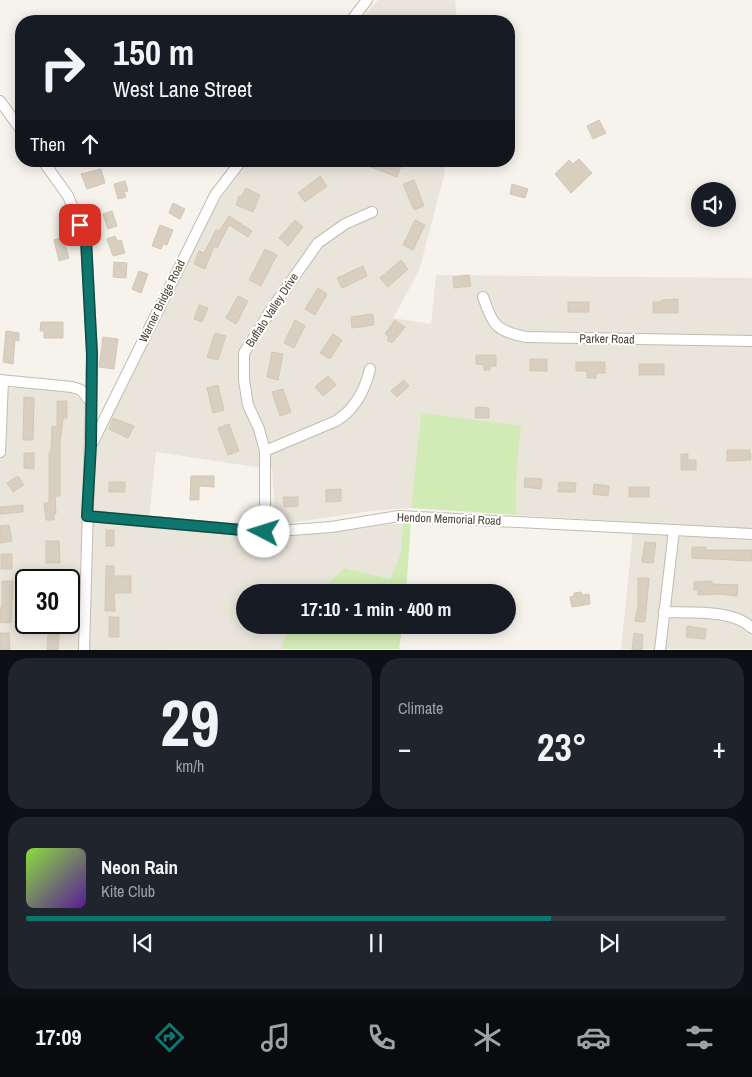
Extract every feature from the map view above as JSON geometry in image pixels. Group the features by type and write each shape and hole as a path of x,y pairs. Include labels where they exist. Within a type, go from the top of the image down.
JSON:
{"street":[{"path":"356,15 368,0"},
{"path":"0,101 15,122"},
{"path":"47,167 68,196 86,240 92,354 84,650"},
{"name":"Warner Bridge Road","path":"91,445 215,195 236,167"},
{"name":"Buffalo Valley Drive","path":"264,532 264,451 258,429 248,405 244,380 244,353 275,304 318,243 345,224 372,212"},
{"name":"Parker Road","path":"483,297 492,320 498,328 508,333 526,337 752,341"},
{"path":"264,451 344,416 365,386 370,369"},
{"path":"0,452 1,380 72,387 81,390 91,402"},
{"name":"Hendon Memorial Road","path":"87,516 264,532 331,527 399,516 752,534"},
{"path":"660,650 674,530"},
{"path":"664,612 731,615 742,620 752,628"}],"shaded area":[{"path":"378,0 455,0 456,15 365,15"},
{"path":"244,167 445,167 419,271 393,318 431,324 436,275 752,278 752,649 621,649 634,522 516,515 517,464 421,413 411,508 371,511 276,525 272,468 156,452 148,526 274,537 403,523 401,553 390,579 344,568 328,584 236,584 236,634 285,634 281,649 85,650 96,446 179,272 219,201"},
{"path":"0,387 67,391 79,397 85,404 86,447 80,574 80,569 15,569 15,634 80,634 80,649 0,649"}],"green space":[{"path":"421,413 521,426 517,464 516,515 411,508"},
{"path":"411,522 407,584 328,584 344,568 390,579 401,553 403,523"},
{"path":"285,634 402,634 399,649 281,649"}],"building":[{"path":"599,120 606,133 593,139 587,126"},
{"path":"579,159 592,173 571,193 555,174 569,160 573,164"},
{"path":"371,167 401,167 397,177"},
{"path":"101,169 105,183 87,189 81,174"},
{"path":"320,176 327,186 305,202 298,193"},
{"path":"414,180 424,206 414,210 403,184"},
{"path":"125,181 128,191 124,192 126,197 118,199 114,184"},
{"path":"512,184 528,189 525,198 510,194"},
{"path":"246,188 260,195 253,212 236,205 239,196 241,197"},
{"path":"173,203 185,209 180,219 169,213"},
{"path":"112,211 117,226 108,229 103,214"},
{"path":"229,216 252,231 248,237 229,225 217,248 214,246 205,269 194,264 199,251 204,253 216,230 219,231"},
{"path":"295,220 303,227 288,246 279,238"},
{"path":"415,220 425,225 413,250 403,245"},
{"path":"160,225 173,230 167,245 163,244 161,249 152,246"},
{"path":"115,236 117,241 121,240 125,253 113,256 107,239"},
{"path":"63,237 69,258 59,261 54,240"},
{"path":"265,249 277,255 261,286 249,280"},
{"path":"401,260 408,269 388,287 380,278"},
{"path":"114,262 127,263 126,278 113,277"},
{"path":"363,266 367,276 342,288 337,278"},
{"path":"139,271 148,274 141,293 132,289"},
{"path":"469,275 471,286 454,288 453,277"},
{"path":"318,288 327,294 315,315 305,309"},
{"path":"238,296 248,301 236,324 226,318"},
{"path":"678,299 678,313 653,313 653,302"},
{"path":"568,302 589,302 589,312 568,312"},
{"path":"199,305 208,308 202,322 194,319"},
{"path":"373,314 374,325 352,328 351,317"},
{"path":"295,320 305,326 294,348 284,343"},
{"path":"395,320 405,327 392,343 387,340 389,337 385,334"},
{"path":"41,322 63,322 63,338 44,338 44,331 40,331"},
{"path":"6,331 19,333 19,341 15,340 13,364 3,362"},
{"path":"215,333 226,336 218,360 207,357"},
{"path":"333,334 342,340 330,359 320,353"},
{"path":"103,337 118,339 114,369 99,367"},
{"path":"272,352 283,354 278,380 267,377"},
{"path":"476,355 496,355 496,366 490,366 490,370 484,370 484,365 476,364"},
{"path":"530,359 547,359 547,371 530,371"},
{"path":"576,362 605,362 605,373 596,373 596,378 587,378 587,371 576,371"},
{"path":"639,364 664,364 664,375 639,375"},
{"path":"328,376 336,385 323,396 315,387"},
{"path":"404,380 409,386 397,397 391,391"},
{"path":"218,385 224,410 213,413 207,388"},
{"path":"283,389 291,412 280,416 272,392"},
{"path":"24,397 34,398 33,440 23,440"},
{"path":"57,401 67,401 67,418 63,418 60,443 60,496 55,496 56,514 54,514 54,520 46,520 44,503 49,503 49,452 51,452 52,426 57,427"},
{"path":"476,407 489,408 489,418 475,418"},
{"path":"113,418 134,426 128,438 109,429"},
{"path":"229,424 239,451 228,455 218,428"},
{"path":"727,450 750,450 751,460 727,461"},
{"path":"24,453 34,453 34,469 24,468"},
{"path":"681,454 688,454 688,460 696,460 696,470 681,470"},
{"path":"18,476 24,485 13,492 7,483"},
{"path":"191,476 214,476 214,487 199,486 199,500 190,500"},
{"path":"525,478 542,479 541,489 524,487"},
{"path":"109,482 125,482 125,492 109,492"},
{"path":"559,482 576,483 575,492 558,492"},
{"path":"594,484 609,486 608,496 593,494"},
{"path":"629,487 649,487 649,497 629,497"},
{"path":"341,489 341,501 326,502 326,490"},
{"path":"283,497 298,497 298,506 284,507"},
{"path":"23,505 23,512 0,514 0,507"},
{"path":"9,525 12,541 0,543 0,526"},
{"path":"106,530 114,530 114,546 106,546"},
{"path":"46,541 59,541 60,563 46,563"},
{"path":"645,542 656,543 653,563 642,562"},
{"path":"692,547 706,547 706,550 752,550 752,561 692,558"},
{"path":"1,554 12,554 12,569 1,569"},
{"path":"106,566 114,566 114,576 131,576 131,593 114,593 115,611 105,611"},
{"path":"638,578 649,578 645,622 635,621 638,605"},
{"path":"2,581 13,581 11,623 0,622"},
{"path":"712,581 712,584 738,585 737,596 720,594 698,595 698,590 694,590 694,582"},
{"path":"581,592 582,595 589,594 590,604 572,607 570,597 574,596 574,593"},
{"path":"109,617 119,617 119,637 109,637"},
{"path":"687,626 706,629 705,639 686,637"},
{"path":"0,633 9,633 10,650 0,650"},
{"path":"634,633 643,635 642,650 632,650"},
{"path":"48,634 59,634 58,650 47,650"}],"route":[{"path":"80,225 86,240 92,354 91,445 87,516 264,532"}]}
